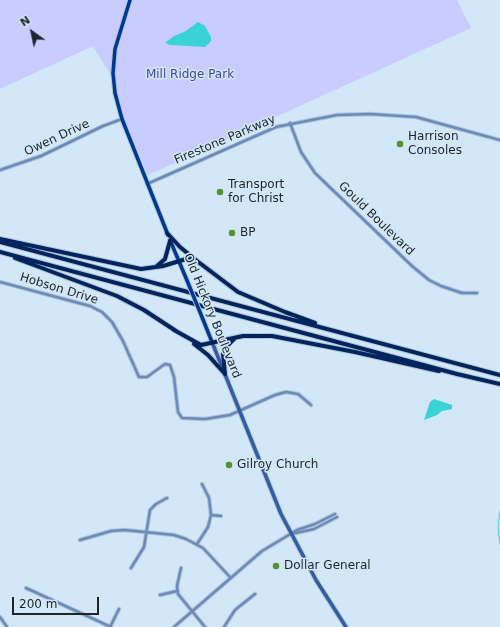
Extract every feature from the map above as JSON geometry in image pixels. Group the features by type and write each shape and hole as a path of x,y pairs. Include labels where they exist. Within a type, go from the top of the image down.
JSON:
{"highway":[{"path":"168,233 180,247 238,292 255,300 346,334"},
{"path":"0,241 129,267 152,268 189,259 197,261"},
{"path":"0,241 500,375"},
{"path":"152,268 160,264 165,259 170,241"},
{"path":"0,252 117,296 144,310 208,355 225,374"},
{"path":"0,252 457,374 500,384"},
{"path":"174,330 199,344 205,345 212,342 239,337 260,336 284,338 355,352 430,370 457,374"},
{"path":"225,374 223,356 225,349 229,342 239,337"}],"main road":[{"name":"Old Hickory Boulevard","path":"130,0 117,38 113,62 114,91 122,119 275,500 291,534 320,588 346,627"}],"street":[{"name":"Firestone Parkway","path":"148,184 266,131 290,123 337,115 401,115 434,121 500,140"},
{"name":"Owen Drive","path":"0,170 41,156 103,126 122,119"},
{"name":"Gould Boulevard","path":"290,123 301,152 315,173 412,266 430,281 441,286 462,293 477,293"},
{"name":"Hobson Drive","path":"0,282 90,306 102,312 112,322 126,345 139,378 147,377 165,364 170,364 173,372 180,417 188,419 213,418 230,415 240,410"},
{"path":"240,410 275,395 286,392 298,394 305,398 311,405"},
{"path":"197,544 208,527 211,515 209,498 202,484"},
{"path":"131,568 143,549 150,510 156,504 167,498"},
{"path":"174,627 262,551 298,529 314,525 335,514"},
{"path":"211,515 221,516"},
{"path":"291,534 314,529 337,518"},
{"path":"80,540 114,531 146,531 174,535 197,544 210,554 231,577"},
{"path":"181,568 177,591 180,599 205,627"},
{"path":"26,588 110,627 119,609"},
{"path":"160,595 177,591"},
{"path":"224,627 235,610 255,594"},
{"path":"0,616 7,627"}],"green space":[{"name":"Mill Ridge Park","path":"0,0 457,0 471,28 148,175 120,108 115,82 93,46 0,89"}],"shaded area":[{"path":"198,22 205,26 211,37 211,41 205,47 170,45 165,43 174,36 186,31"},
{"path":"434,399 452,405 452,409 442,411 437,415 424,420 430,402"}],"waterway":[{"path":"500,511 498,527 500,544"}],"place":[{"name":"Harrison Consoles","path":"400,144"},
{"name":"Transport for Christ","path":"220,192"},
{"name":"BP","path":"232,233"},
{"name":"Gilroy Church","path":"229,465"},
{"name":"Dollar General","path":"276,566"}]}
